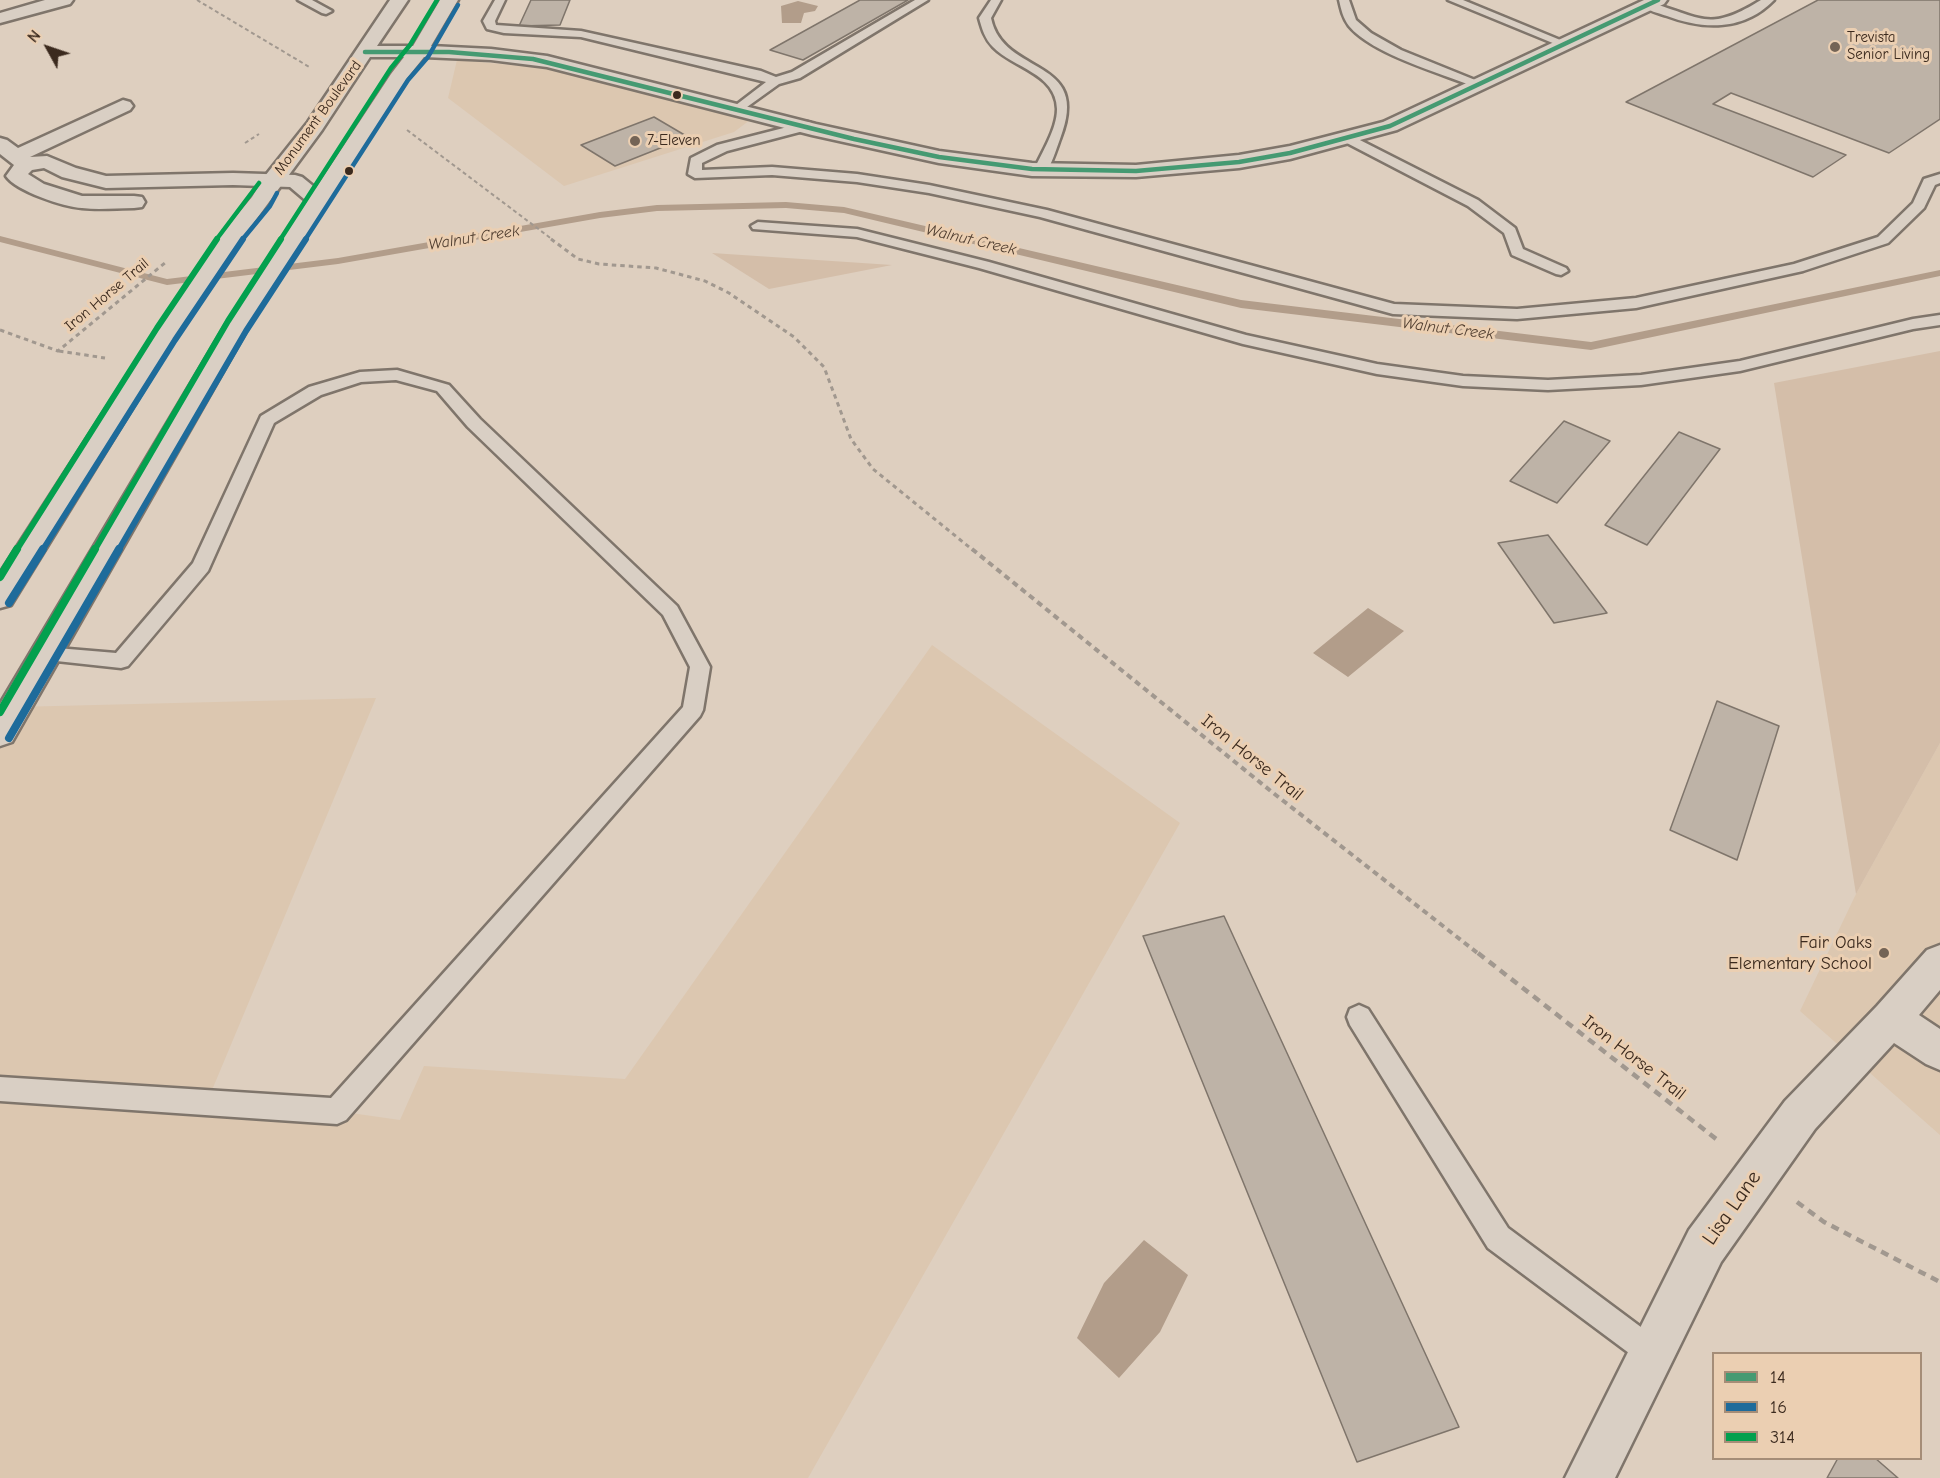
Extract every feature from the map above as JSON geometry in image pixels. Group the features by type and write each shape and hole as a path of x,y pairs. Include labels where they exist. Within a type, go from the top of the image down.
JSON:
{"street":[{"path":"0,18 64,0"},
{"name":"Monument Boulevard","path":"0,597 166,334 232,236 315,126 399,0"},
{"path":"0,733 237,326 400,74 419,51 449,0"},
{"path":"365,52 471,53 535,60 903,149 981,164 1041,170 1124,171 1253,160 1308,150 1350,139 1390,126 1652,3"},
{"path":"14,155 123,106"},
{"path":"14,155 47,162 69,173 106,182 267,190"},
{"path":"14,155 16,176 37,188 80,202 158,202"},
{"path":"224,201 295,181 318,199"},
{"name":"Lisa Lane","path":"1589,1478 1705,1246 1800,1115 1891,1019 1940,962"},
{"path":"1891,1019 1940,1051"}],"lane":[{"path":"303,0 326,11"},
{"path":"500,0 489,21 491,27 504,30 581,34 761,75 775,81"},
{"path":"740,108 775,81 796,75 923,0"},
{"path":"996,0 985,18 988,31 998,46 1045,77 1059,92 1063,110 1041,170"},
{"path":"1344,0 1353,24 1367,36 1479,84"},
{"path":"1453,0 1564,44"},
{"path":"1652,3 1701,22 1719,23 1739,17 1769,0"},
{"path":"807,126 722,148 696,161 695,174 772,171 857,178 929,189 1042,213 1393,309 1517,315 1636,303 1798,268 1883,240 1919,205 1929,182 1940,178"},
{"path":"1350,139 1473,203 1510,231 1517,252 1561,271"},
{"path":"758,226 857,233 984,265 1243,339 1377,369 1462,381 1548,385 1641,380 1740,366 1913,324 1940,320"},
{"path":"0,1089 337,1111 693,710 700,667 669,611 474,423 443,388 397,375 360,377 315,391 267,420 201,566 121,661 45,654"},
{"path":"1359,1017 1498,1238 1651,1352"}],"path":[{"path":"197,0 289,53 317,72"},
{"name":"Iron Horse Trail","path":"400,125 578,259 599,264 656,268 705,281 729,293 794,337 824,367 851,439 873,469 1272,792 1758,1172 1824,1222 1940,1282"},
{"name":"Iron Horse Trail","path":"0,330 58,351 173,256"}],"shaded area":[{"path":"798,1 818,6 815,11 804,13 801,23 782,23 781,6"},
{"path":"457,60 556,69 754,117 734,132 564,186 448,98"},
{"path":"712,253 892,265 769,289"},
{"path":"1940,351 1940,743 1856,894 1774,383"},
{"path":"1368,608 1404,631 1348,677 1313,653"},
{"path":"932,645 1180,823 808,1478 0,1478 0,733 15,707 376,698 207,1102 337,1111 400,1120 424,1066 625,1079"},
{"name":"Fair Oaks Elementary School","path":"1940,743 1940,1135 1800,1011 1856,894"},
{"path":"1144,1240 1188,1275 1160,1332 1119,1378 1077,1338 1104,1283"}],"building":[{"path":"531,0 570,0 560,25 519,26"},
{"path":"860,0 908,0 803,60 770,50"},
{"name":"Trevista Senior Living","path":"1818,0 1940,0 1940,119 1889,153 1731,93 1713,104 1846,155 1813,177 1626,102"},
{"name":"7-Eleven","path":"654,117 688,137 615,166 581,145"},
{"path":"1564,421 1610,441 1557,503 1510,481"},
{"path":"1679,432 1720,449 1647,545 1605,525"},
{"path":"1548,535 1607,613 1554,623 1498,543"},
{"path":"1717,701 1779,726 1737,860 1670,830"},
{"path":"1224,916 1459,1427 1357,1462 1143,936"},
{"path":"1837,1460 1877,1460 1898,1478 1827,1478"}],"waterway":[{"name":"Walnut Creek","path":"0,239 167,282 338,261 600,215 657,208 786,205 844,210 1241,304 1591,346 1940,273"}],"transit line":[{"name":"314","path":"0,712 228,321 391,68 410,45 437,0"},
{"name":"14","path":"365,52 449,52 533,59 854,139 939,157 1032,169 1136,171 1239,162 1290,153 1390,126 1658,0"},
{"name":"16","path":"9,738 246,331 408,80 428,57 458,5"},
{"name":"314","path":"0,577 157,328 223,230 259,183"},
{"name":"16","path":"9,603 175,340 240,242 270,206 277,193"}],"place":[{"name":"Trevista Senior Living","path":"1835,47"},
{"name":"7-Eleven","path":"635,141"},
{"name":"Fair Oaks Elementary School","path":"1884,953"}]}
